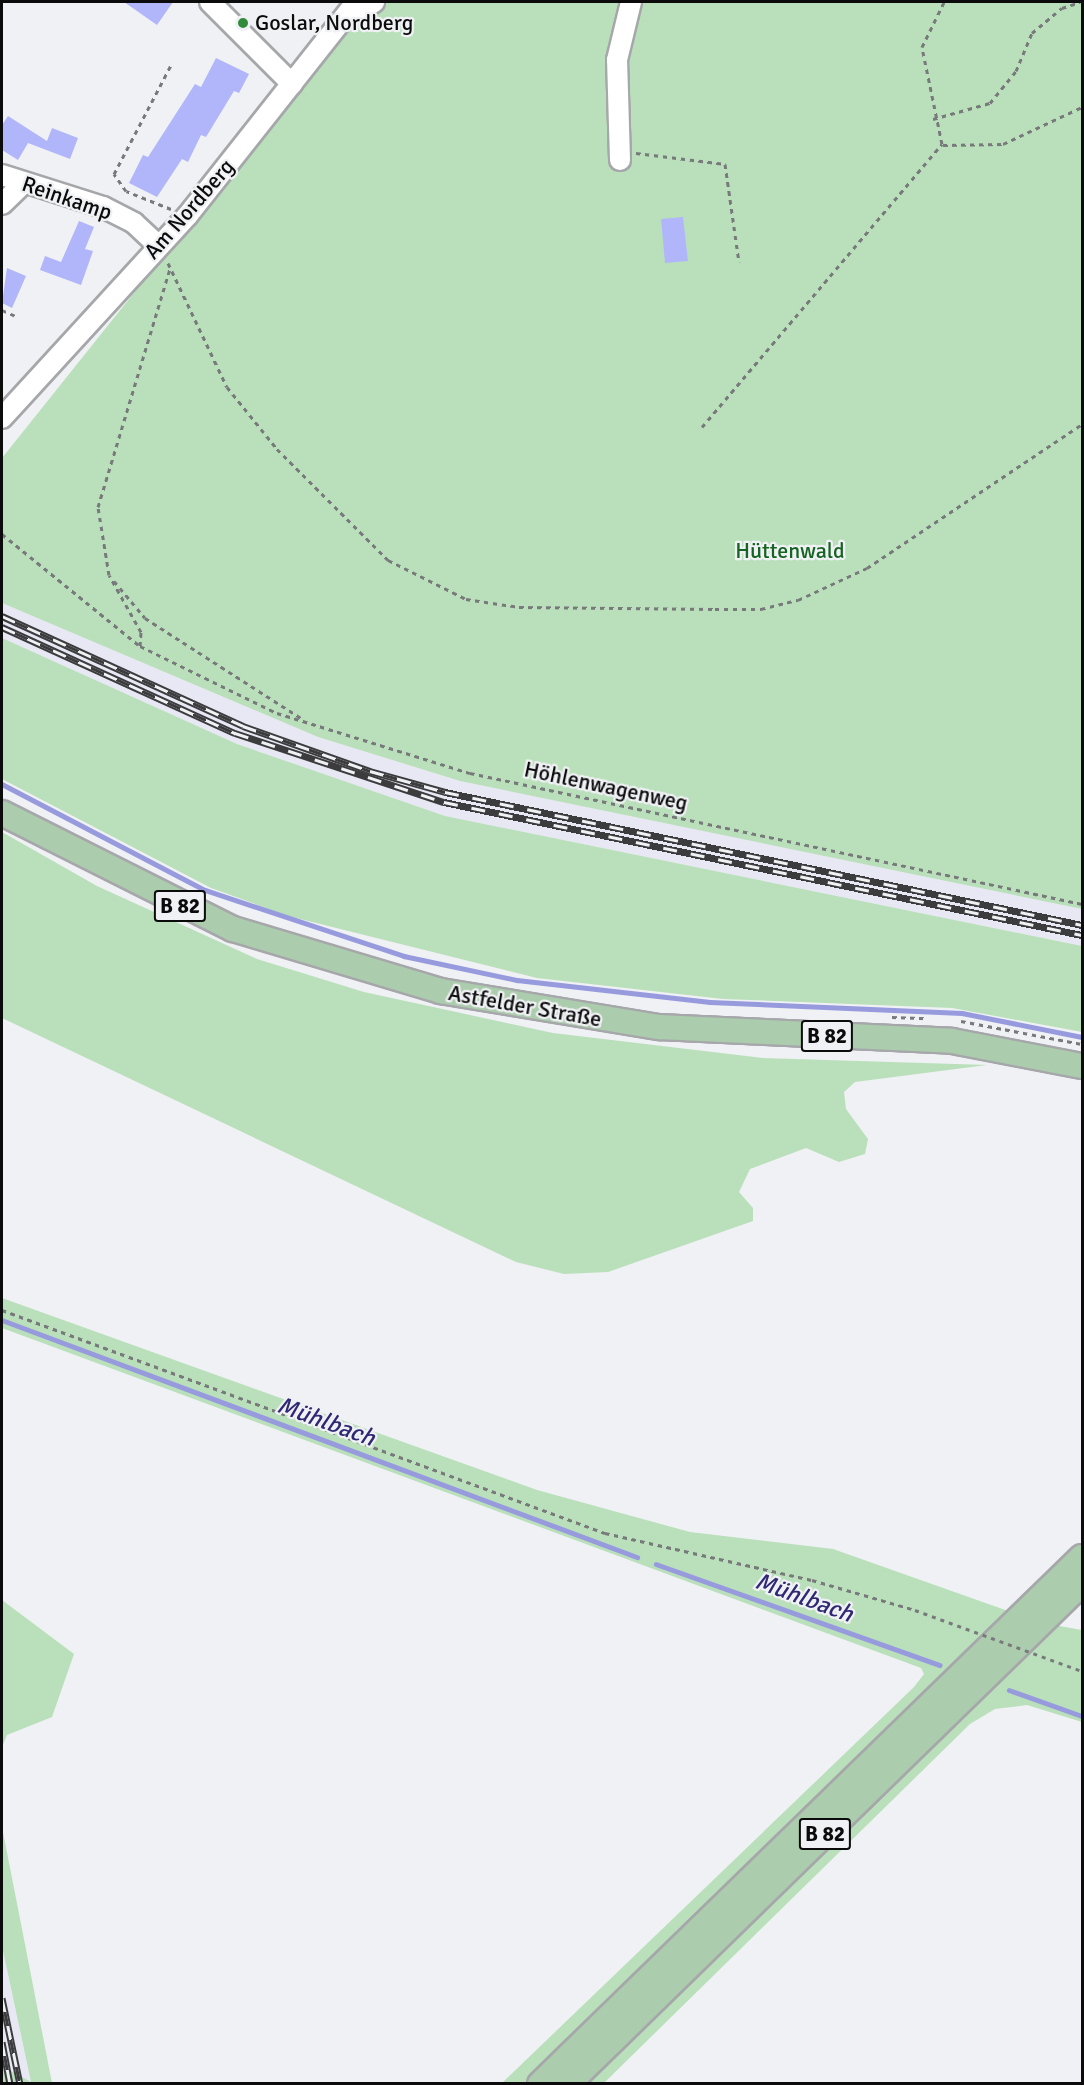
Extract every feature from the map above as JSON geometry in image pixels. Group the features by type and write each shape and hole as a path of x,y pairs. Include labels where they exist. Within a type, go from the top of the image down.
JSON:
{"main road":[{"name":"Astfelder Straße","path":"2,813 233,929 441,991 648,1025 952,1041 1083,1066"},
{"name":"B 82","path":"540,2084 1083,1557"},
{"name":"B 82","path":"568,2084 1083,1583"}],"street":[{"path":"210,2 292,84"},
{"path":"339,20 356,2"},
{"name":"Am Nordberg","path":"2,418 188,215 292,84 339,20 374,2"},
{"path":"619,155 617,60 630,2"},
{"name":"Reinkamp","path":"2,175 23,184 103,207 134,223 159,246"},
{"path":"2,204 23,184"}],"path":[{"path":"942,144 933,119 922,47 944,2"},
{"path":"933,119 990,103 1016,71 1032,33 1062,8 1080,2"},
{"path":"172,63 114,174 126,191 188,215"},
{"path":"702,427 942,144 1003,144 1083,107"},
{"path":"619,155 725,164 739,262"},
{"path":"140,646 141,632 110,575 98,507 170,268 227,387 277,449 388,560 466,599 519,607 715,609 761,609 798,600 867,568 1083,424"},
{"path":"2,310 18,317"},
{"name":"Höhlenwagenweg","path":"2,534 140,646 172,666 308,723 470,773 1083,904"},
{"path":"110,575 145,618 308,723"},
{"path":"886,1016 938,1019"},
{"path":"949,1020 1083,1044"},
{"path":"2,1310 605,1533 812,1580 915,1610 1083,1671"}],"shaded area":[{"path":"2,603 318,737 460,781 1082,909 1082,946 445,816 237,744 2,639"},
{"path":"2,1946 31,2083 4,2083 2,2073"}],"green space":[{"name":"Hüttenwald","path":"357,2 1082,2 1082,909 460,781 318,737 2,603 2,458 308,75"},
{"path":"2,638 237,744 445,816 1082,946 1082,1032 952,1008 723,999 537,978 288,916 211,888 2,779"},
{"path":"2,832 97,886 257,959 364,992 553,1033 763,1058 987,1065 855,1082 844,1092 846,1109 868,1139 865,1154 839,1162 806,1148 750,1169 739,1192 753,1208 753,1221 608,1272 564,1274 516,1262 2,1018"},
{"path":"2,1298 537,1490 690,1532 833,1549 1011,1612 525,2083 502,2083 914,1687 924,1674 921,1668 2,1328"},
{"path":"2,1600 74,1654 52,1717 7,1735 2,1747"},
{"path":"1054,1625 1082,1630 1082,1722 1027,1705 995,1709 970,1724 604,2083 578,2084"},
{"path":"2,1827 52,2083 2,2082 2,2066 31,2082 2,1946"}],"building":[{"path":"124,2 173,2 157,25"},
{"path":"216,58 249,74 239,93 234,91 206,137 201,135 188,162 182,159 157,197 129,183 143,155 148,157 195,84 201,87"},
{"path":"8,116 47,141 52,128 78,138 70,159 28,143 18,160 2,150 2,125"},
{"path":"683,217 688,261 665,263 661,219"},
{"path":"79,221 94,227 85,249 93,251 81,285 40,270 45,256 61,262"},
{"path":"7,268 26,276 12,308 2,303"}],"waterway":[{"path":"2,784 205,890 404,956 517,980 710,1002 962,1013 1082,1037"},
{"name":"Mühlbach","path":"2,1320 637,1557"},
{"name":"Mühlbach","path":"656,1564 940,1665"},
{"name":"Mühlbach","path":"1009,1690 1082,1716"}],"railway":[{"path":"2,616 243,726 370,771 445,792 1082,925"},
{"path":"2,627 235,733 444,802 1082,935"},
{"path":"2,1998 20,2084"},
{"path":"2,2042 10,2084"}],"place":[{"name":"Goslar, Nordberg","path":"243,23"}]}
